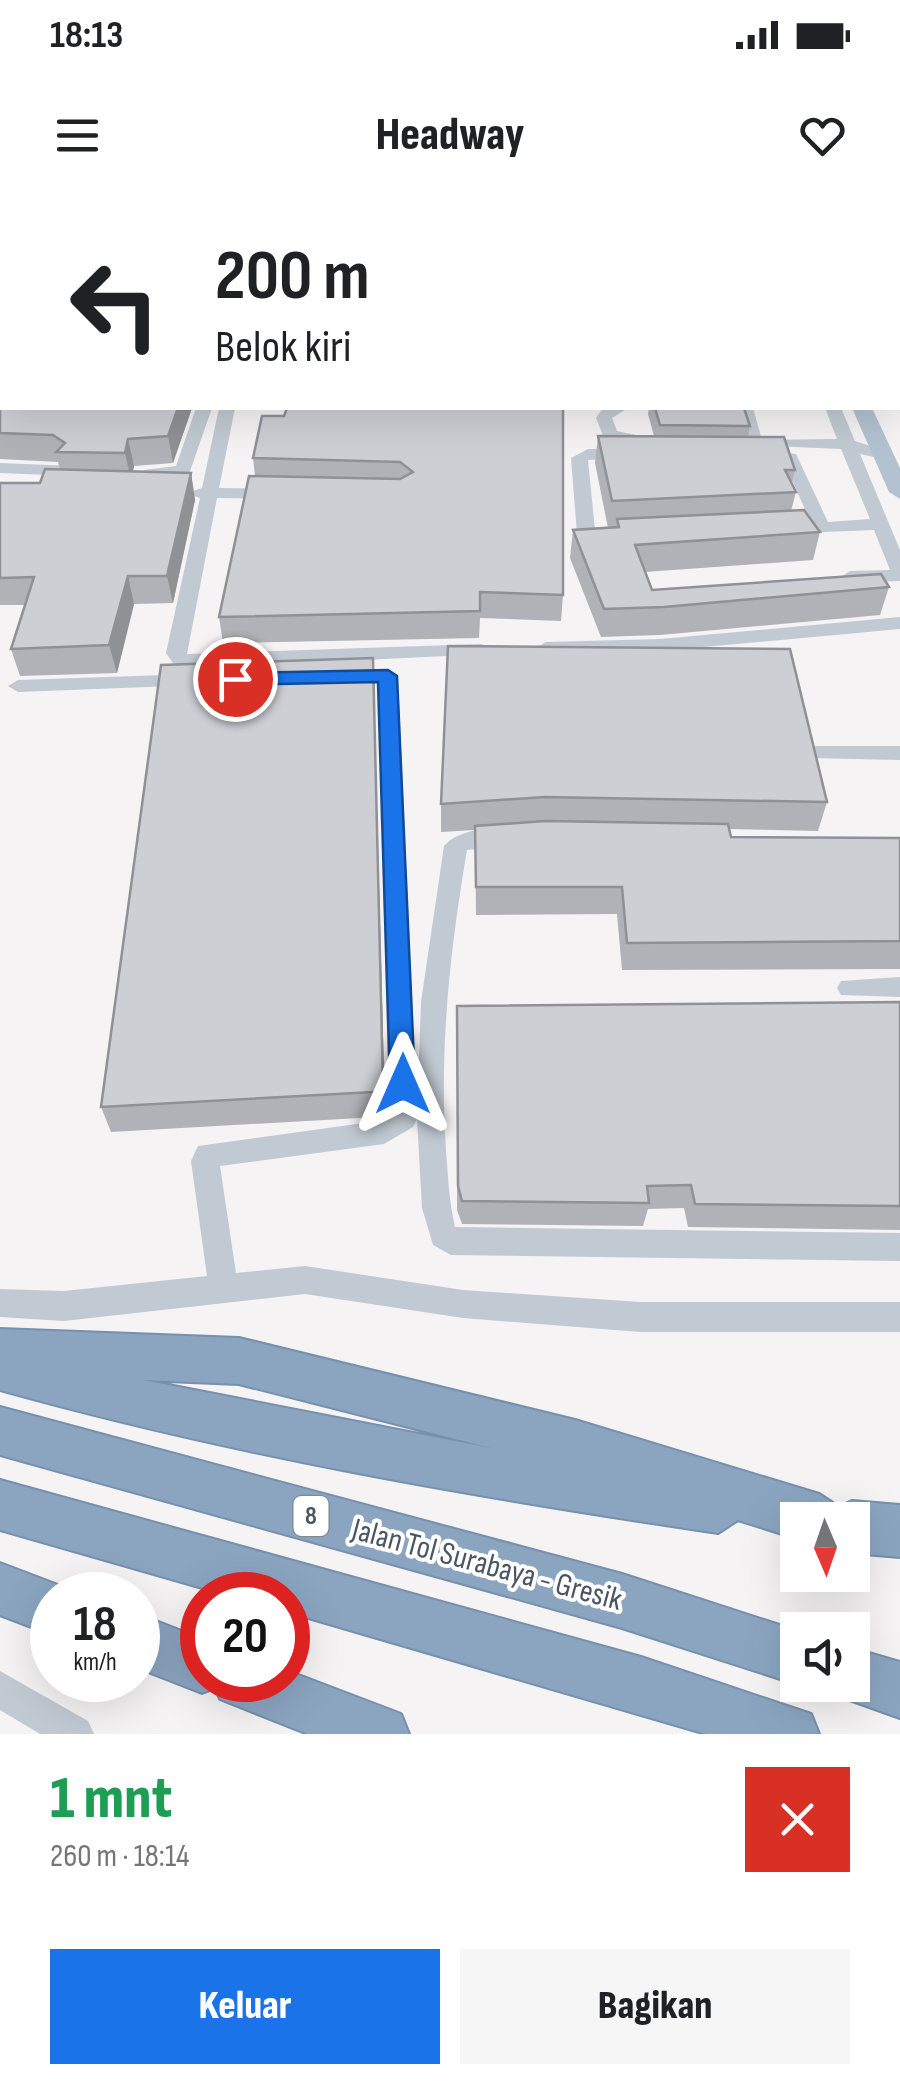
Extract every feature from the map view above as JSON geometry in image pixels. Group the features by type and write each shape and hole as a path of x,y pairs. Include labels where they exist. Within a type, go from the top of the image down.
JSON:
{"highway":[{"path":"0,1352 239,1361 575,1445 780,1508"},
{"path":"0,1367 118,1402 489,1475 780,1517"},
{"name":"Jalan Tol Surabaya - Gresik","path":"0,1431 622,1602 780,1652"},
{"path":"0,1505 641,1685 791,1734"},
{"path":"870,1528 900,1531"},
{"path":"0,1589 30,1601"},
{"path":"870,1681 900,1690"},
{"path":"297,1702 381,1734"}],"main road":[{"path":"863,410 900,492"}],"street":[{"path":"203,410 179,474 134,482 210,493 305,494"},
{"path":"228,410 176,653 180,659 195,662 660,644 900,622"},
{"path":"609,410 604,418 610,436 663,448 588,454 580,458 586,534 601,539 638,537"},
{"path":"744,446 745,410"},
{"path":"824,579 900,574 834,410"},
{"path":"194,440 222,440"},
{"path":"744,446 847,444 882,456"},
{"path":"744,446 790,458 822,528"},
{"path":"0,468 96,472"},
{"path":"0,486 76,488"},
{"path":"767,531 879,524"},
{"path":"18,686 388,676 402,1119 384,1132 208,1154 204,1161 224,1286"},
{"path":"816,753 900,753"},
{"path":"524,838 467,840 456,846 428,1040 428,1108 443,1235 450,1240 622,1246 900,1247"},
{"path":"850,988 900,987"},
{"path":"0,1303 64,1306 305,1280 463,1304 640,1317 900,1317"},
{"path":"0,1689 75,1734"}],"building":[{"path":"0,410 177,410 168,436 128,439 125,453 56,452 65,443 53,435 0,433"},
{"path":"286,410 563,410 563,595 480,592 480,611 219,617 249,476 400,479 413,472 400,462 253,458 262,416 284,416"},
{"path":"656,410 745,410 750,426 660,425"},
{"path":"598,436 784,437 795,470 785,470 796,492 612,501"},
{"path":"45,469 191,473 167,576 128,576 109,645 11,649 34,577 0,578 0,483 40,483"},
{"path":"804,510 820,532 635,545 652,590 881,574 889,587 604,609 573,530 619,527 617,519"},
{"path":"448,646 790,649 827,802 545,797 441,804"},
{"path":"373,658 383,1086 374,1092 101,1107 161,665"},
{"path":"545,821 728,824 731,837 900,838 900,941 627,943 622,887 476,887 475,826"},
{"path":"900,1002 900,1206 695,1204 691,1185 647,1186 649,1203 462,1201 458,1186 457,1006"}],"route":[{"path":"235,679 388,676 403,1084"}]}
